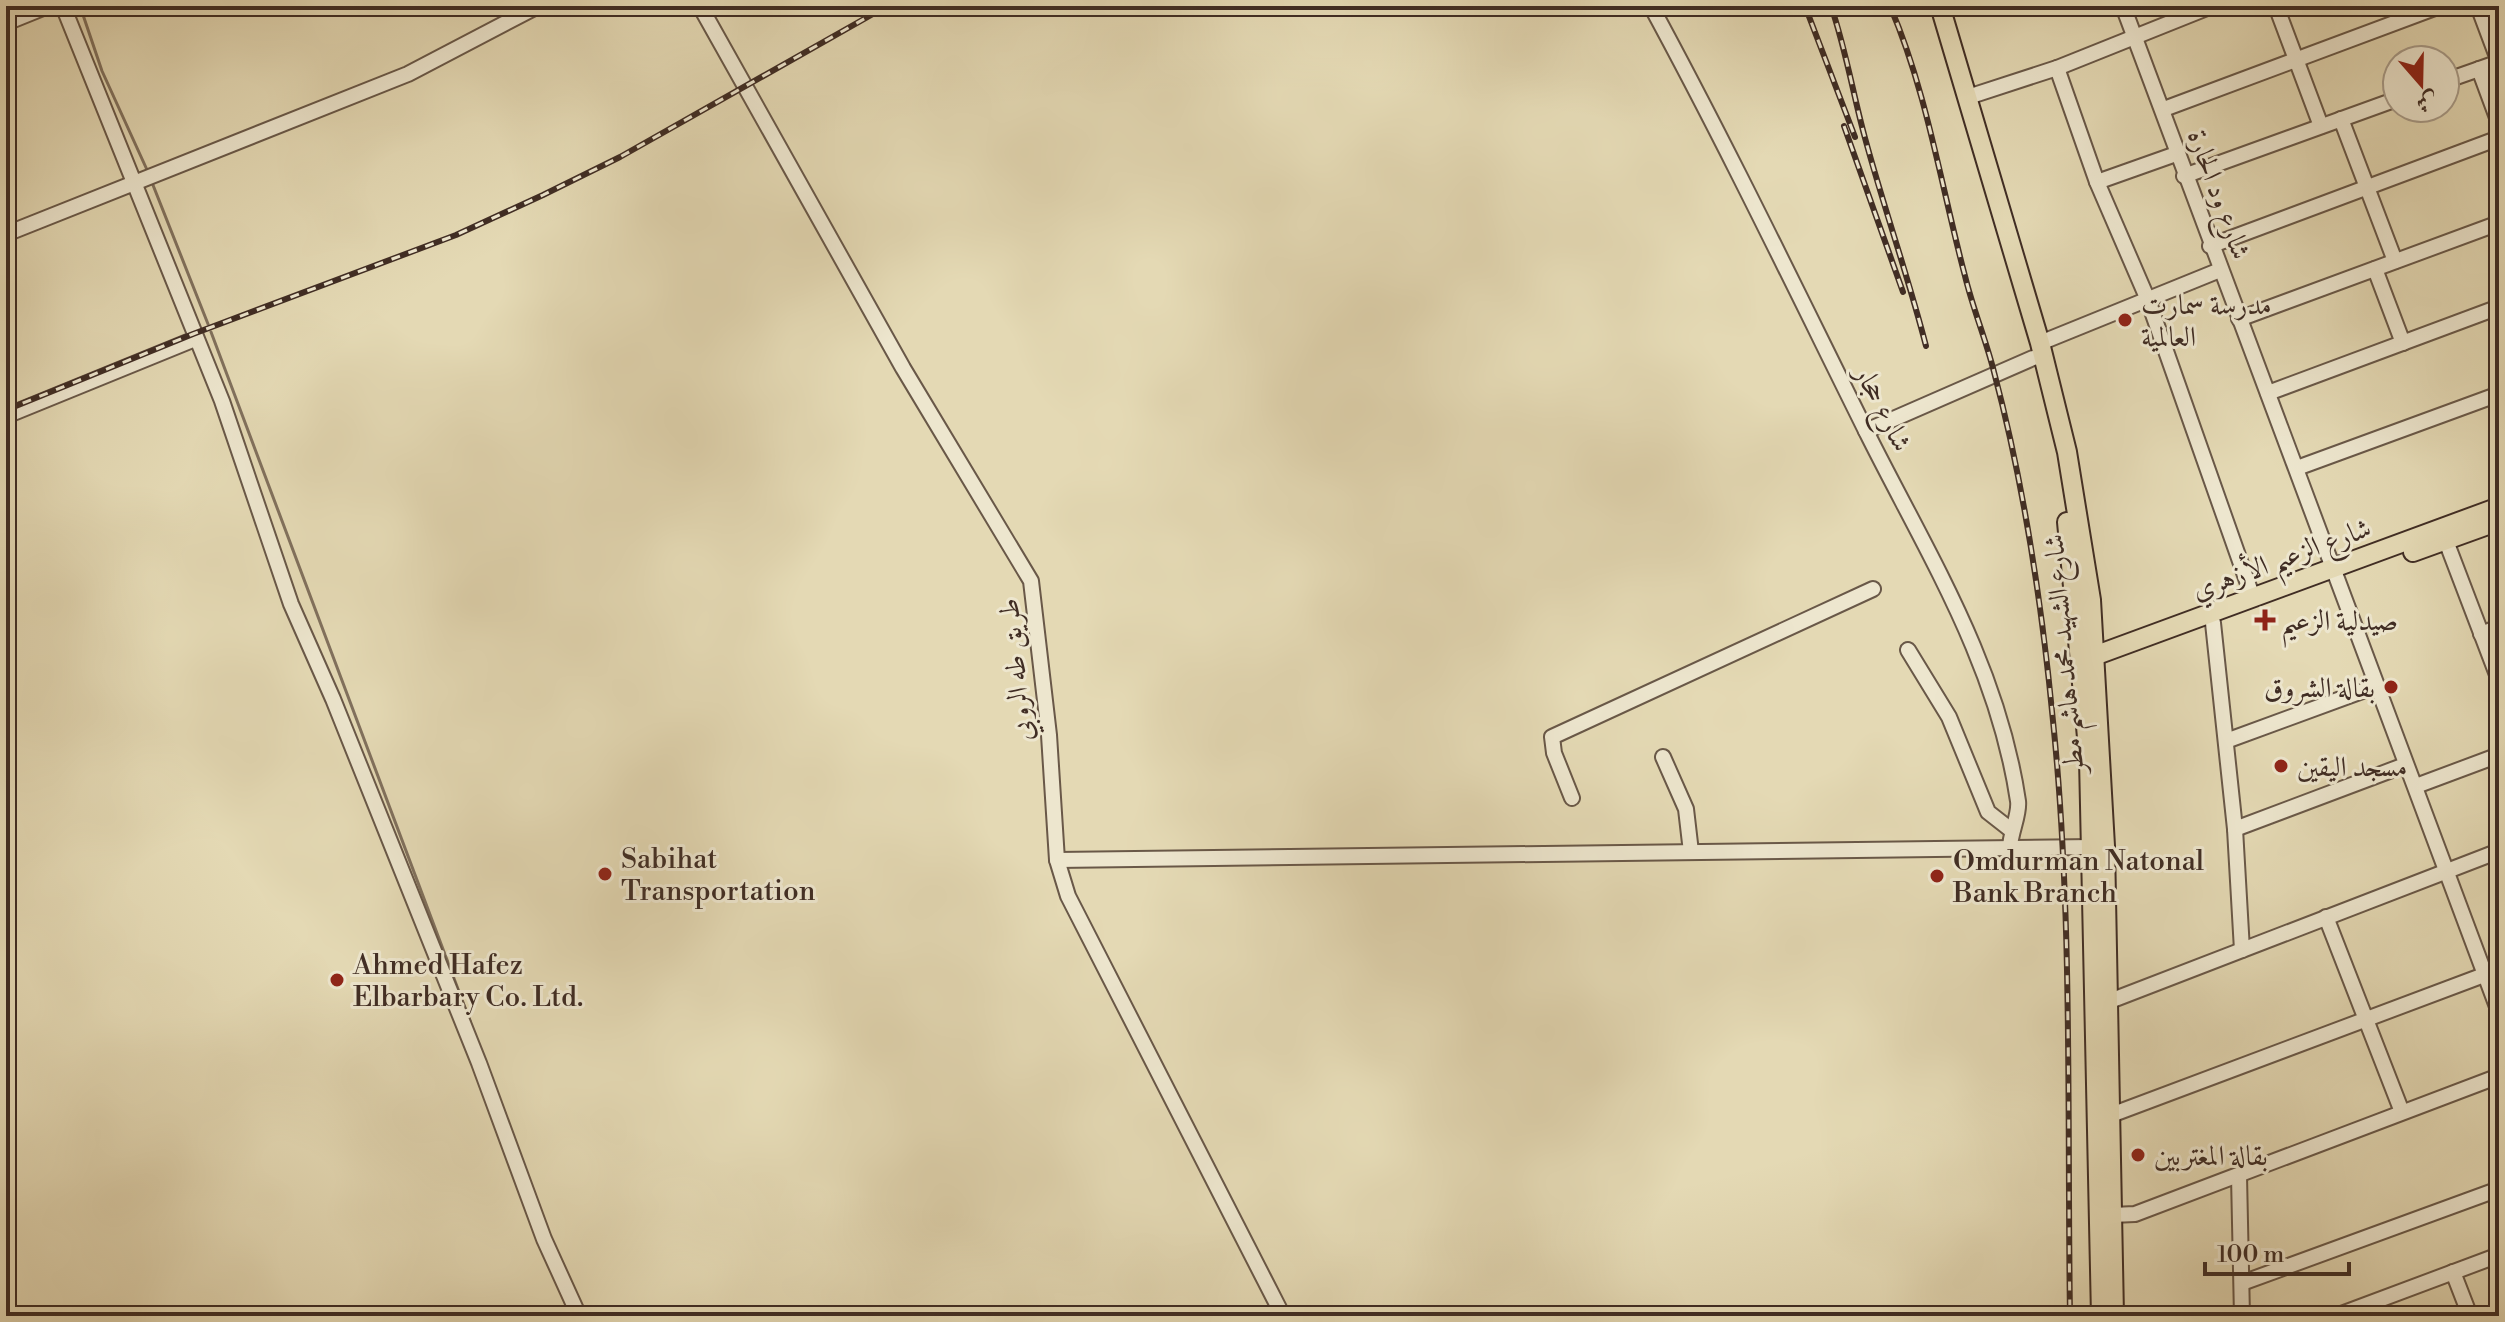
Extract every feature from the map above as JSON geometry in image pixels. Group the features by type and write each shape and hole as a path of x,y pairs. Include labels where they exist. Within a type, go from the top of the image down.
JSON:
{"main road":[{"name":"شارع الشهيد محمد هاشم مطر","path":"1927,6 2036,351"},
{"name":"شارع الشهيد محمد هاشم مطر","path":"1940,6 1968,97 2077,508 2091,600 2088,662 2101,1316"},
{"name":"شارع الزعيم الأزهري","path":"2088,662 2213,623 2499,507"},
{"name":"شارع الزعيم الأزهري","path":"2088,662 2253,598 2446,541 2499,521"},
{"name":"شارع الشهيد محمد هاشم مطر","path":"2088,662 2101,724 2110,1001 2114,1316"}],"street":[{"path":"6,23 48,6"},
{"path":"63,6 144,179 195,339 251,480 291,604 333,699 479,1063 544,1239 579,1316"},
{"path":"6,234 408,74 538,6"},
{"name":"طريق طه الروبي","path":"700,6 903,368 1031,581 1049,735 1057,860 1068,896 1283,1316"},
{"name":"شارع حجار","path":"1651,6 1743,179 1866,431 1961,612 1991,691 2019,805 2011,830 2010,848"},
{"name":"شارع ود الحارة","path":"2123,6 2164,109 2176,154 2210,246 2297,468 2405,765 2416,786 2444,871 2499,1012"},
{"path":"1968,97 2057,68 2212,6"},
{"path":"2276,6 2321,126"},
{"path":"2164,109 2440,6"},
{"path":"2461,75 2499,62 2478,6"},
{"path":"2057,68 2097,182 2148,300 2253,598"},
{"path":"2479,69 2499,123"},
{"path":"2184,176 2381,105"},
{"path":"2341,119 2395,261"},
{"path":"2210,246 2499,138"},
{"path":"2097,182 2176,154"},
{"path":"2239,319 2499,223"},
{"path":"2375,269 2403,343"},
{"path":"1866,431 2148,300 2220,270"},
{"path":"2268,393 2499,307"},
{"path":"6,416 195,339"},
{"path":"2297,468 2499,394"},
{"path":"2446,541 2499,680"},
{"path":"1572,798 1554,753 1552,737 1873,589"},
{"path":"2213,623 2235,829 2242,950"},
{"path":"2481,634 2499,627"},
{"path":"1908,650 1949,717 1988,812 2011,830"},
{"path":"2226,741 2376,686"},
{"path":"2416,786 2499,755"},
{"path":"1663,757 1686,809 1691,852"},
{"path":"2235,829 2405,765"},
{"path":"1057,860 2092,847"},
{"path":"2110,1001 2499,851"},
{"path":"2326,917 2368,1018 2402,1112"},
{"path":"2111,1115 2484,975"},
{"path":"2112,1215 2135,1214 2499,1076"},
{"path":"2239,1176 2242,1316"},
{"path":"2242,1283 2499,1189"},
{"path":"2345,1315 2499,1255"},
{"path":"2453,1272 2470,1316"}],"waterway":[{"path":"80,6 102,71 148,172"},
{"path":"151,180 208,324"},
{"path":"211,332 470,1021"}],"railway":[{"path":"6,410 193,334 456,235 620,157 887,6"},
{"path":"1805,6 1855,137"},
{"path":"1831,6 1865,138 1926,346"},
{"path":"1890,6 1924,105 1968,288 1994,372 2023,501 2037,589 2053,721 2064,868 2070,1316"},
{"path":"1844,126 1903,292"}],"place":[{"name":"مدرسة سمارت العالمية","path":"2125,320"},
{"name":"صيدلية الزعيم","path":"2265,620"},
{"name":"بقالة الشروق","path":"2391,687"},
{"name":"مسجد اليقين","path":"2281,766"},
{"name":"Sabihat Transportation","path":"605,874"},
{"name":"Omdurman Natonal Bank Branch","path":"1937,876"},
{"name":"Ahmed Hafez Elbarbary Co. Ltd.","path":"337,980"},
{"name":"بقالة المغتربين","path":"2138,1155"}]}
